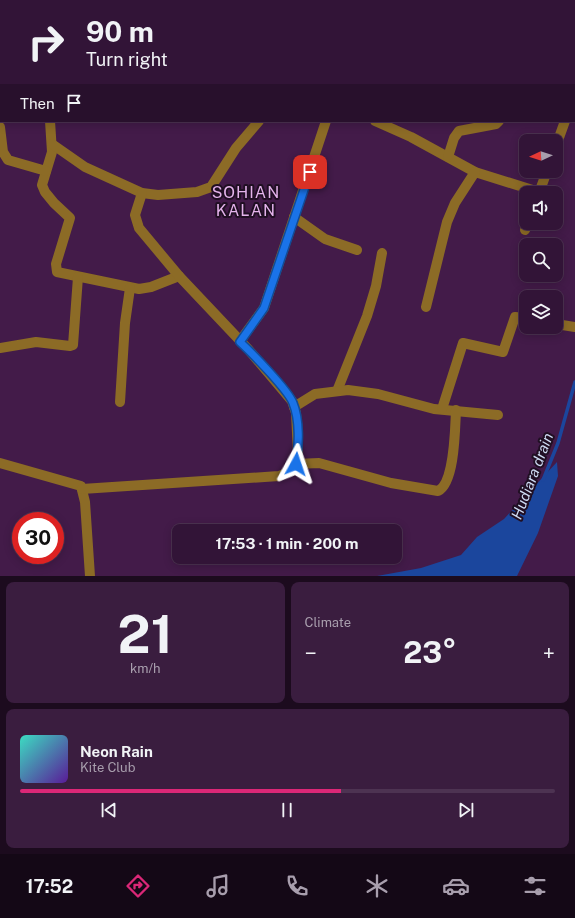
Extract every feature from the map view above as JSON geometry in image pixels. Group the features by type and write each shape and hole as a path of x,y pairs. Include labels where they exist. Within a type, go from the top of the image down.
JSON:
{"street":[{"path":"50,122 52,144 51,157 42,185 45,192 54,203 70,218 56,269 60,273 139,289 151,287 179,276"},
{"path":"52,144 85,167 142,193 158,195 197,192 211,187 236,148 258,122"},
{"path":"240,342 264,308 326,122"},
{"path":"377,122 411,137 475,172 520,186"},
{"path":"448,157 454,138 459,131 496,124 498,122"},
{"path":"560,134 565,122"},
{"path":"0,127 3,152 8,160 46,171"},
{"path":"426,307 447,222 455,203 475,172"},
{"path":"0,463 74,483 82,488 279,476 292,471 296,464 298,453 294,406 287,394 179,276 139,228 136,222 136,207 142,193"},
{"path":"294,217 325,239 357,250"},
{"path":"337,391 367,316 376,286 382,252"},
{"path":"0,348 33,342 67,346 72,345 78,277"},
{"path":"120,402 125,323 130,288"},
{"path":"442,409 463,343 503,352 515,317 519,317"},
{"path":"563,325 574,327"},
{"path":"294,406 315,394 337,391 372,393 424,407 498,414"},
{"path":"296,464 319,463 391,483 438,491 443,488 450,472 456,410"},
{"path":"82,488 85,502 90,576"}],"water":[{"path":"557,462 558,476 538,533 517,576 377,576 421,568 461,555 477,537 504,519"}],"waterway":[{"name":"Hudiara drain","path":"543,480 558,443 575,382"}],"district":[{"name":"SOHIAN KALAN","path":"246,201"}],"route":[{"path":"296,464 298,453 296,413 292,401 240,342 264,308 283,248 310,172"}]}
